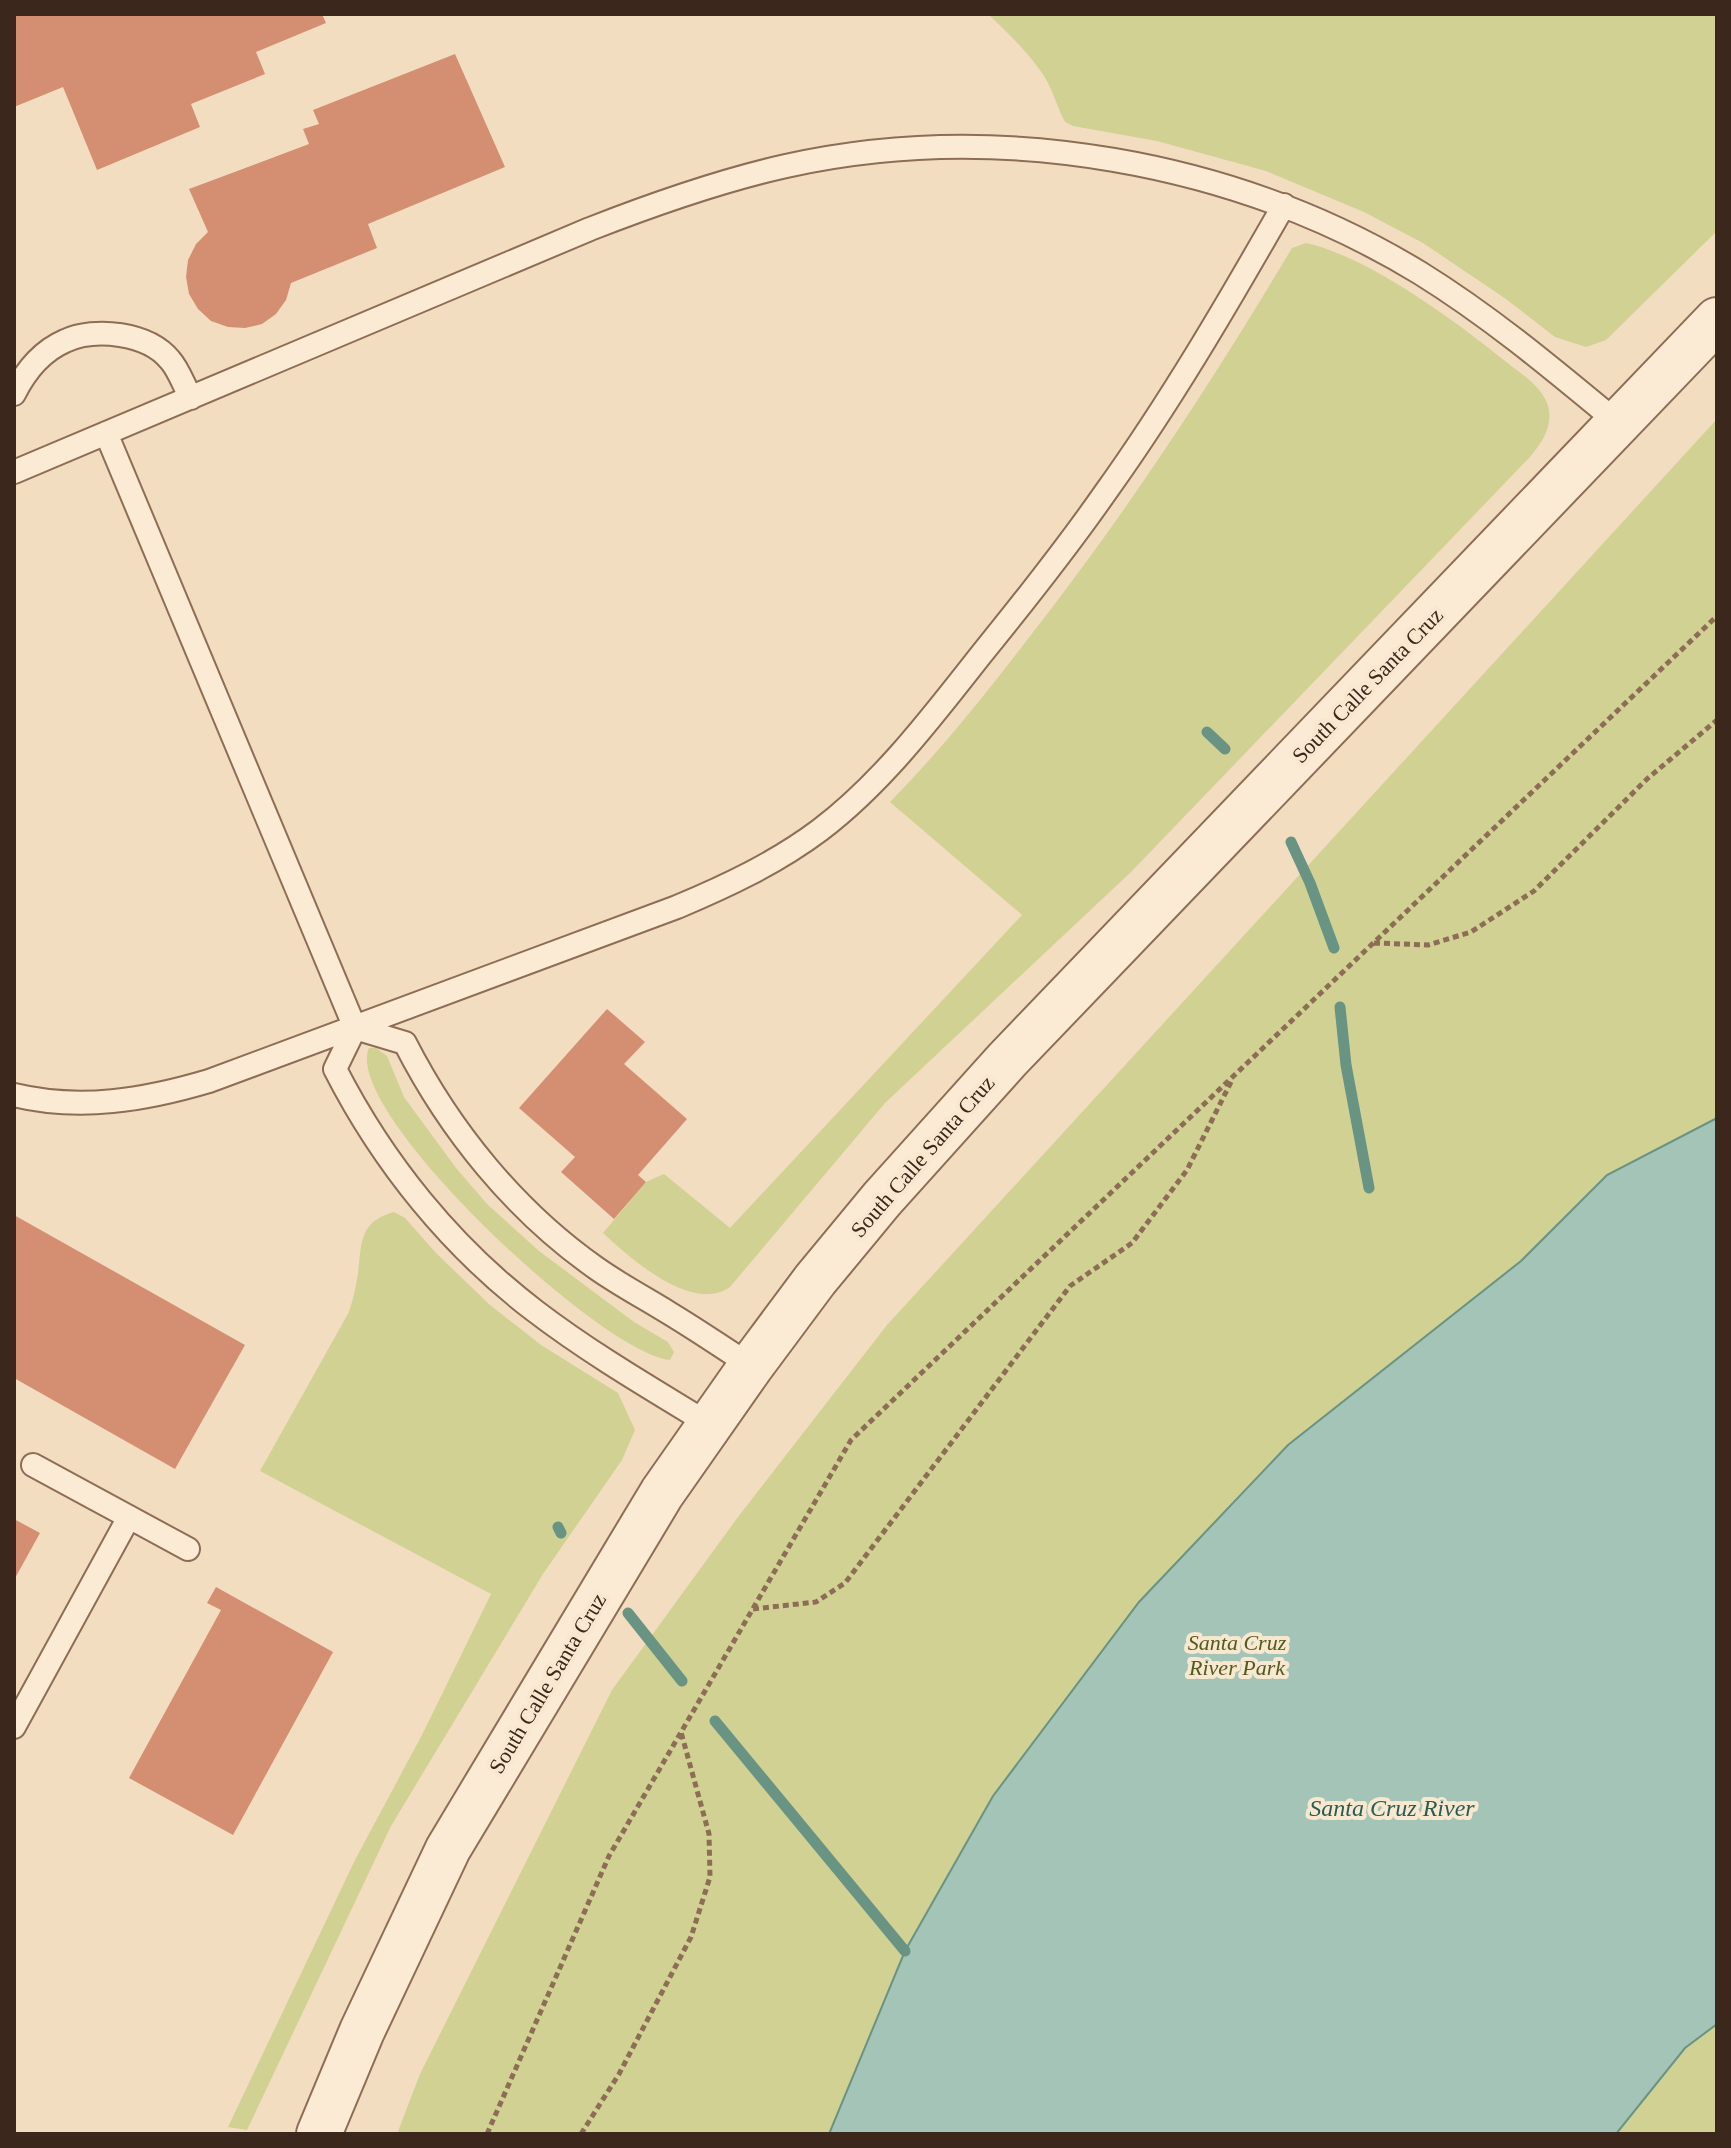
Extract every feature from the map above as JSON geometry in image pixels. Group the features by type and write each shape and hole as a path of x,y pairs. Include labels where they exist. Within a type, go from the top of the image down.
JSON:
{"street":[{"name":"South Calle Santa Cruz","path":"319,2134 362,2031 448,1849 662,1493 751,1366 857,1229 966,1105 1717,320"}],"lane":[{"path":"14,472 629,214 732,180 817,160 941,148 1083,156 1185,175 1284,205 1377,249 1457,296 1543,360 1618,423"},
{"path":"14,1095 82,1103 148,1098 209,1081 677,907 729,885 791,850 851,802 957,686 1031,593 1098,503 1209,335 1284,205"},
{"path":"14,394 22,378 43,355 65,340 93,334 122,334 144,341 169,359 191,398"},
{"path":"106,433 355,1028 335,1069 376,1141 430,1211 484,1267 534,1310 582,1345 709,1424"},
{"path":"355,1028 405,1043 440,1104 484,1163 565,1245 629,1290 751,1366"},
{"path":"33,1465 188,1549"},
{"path":"14,1727 129,1517"}],"path":[{"path":"487,2134 609,1856 851,1440 1717,616"},
{"path":"1373,943 1428,945 1471,932 1496,916 1534,891 1647,779 1717,720"},
{"path":"752,1609 816,1602 845,1583 1070,1286 1132,1243 1187,1170 1233,1076"},
{"path":"581,2134 619,2074 691,1937 710,1877 709,1834 681,1732"}],"green space":[{"path":"988,14 1717,14 1717,231 1606,340 1586,347 1555,337 1506,299 1423,243 1364,212 1266,171 1157,141 1065,122 1044,76"},
{"path":"1306,243 1331,250 1410,292 1529,380 1544,397 1549,411 1543,440 1131,872 885,1103 730,1287 715,1293 698,1293 662,1280 603,1233 646,1182 664,1174 730,1228 1022,915 890,802 961,723 1063,593 1166,448 1292,248"},
{"name":"Santa Cruz River Park","path":"1717,419 1717,2134 397,2134 420,2074 612,1690 738,1517 887,1325"},
{"path":"369,1048 376,1048 387,1056 404,1097 456,1168 487,1204 539,1251 634,1322 668,1342 674,1352 670,1360 637,1348 591,1318 538,1276 484,1226 434,1173 395,1123 371,1079"},
{"path":"394,1212 405,1218 490,1305 541,1345 618,1393 635,1430 622,1460 543,1574 391,1826 247,2130 228,2127 355,1860 423,1733 491,1594 260,1471 349,1312 364,1235 374,1222"}],"water":[{"name":"Santa Cruz River","path":"1717,1118 1717,2024 1685,2048 1616,2134 829,2134 905,1951 993,1796 1139,1602 1288,1445 1521,1261 1607,1175"}],"building":[{"path":"14,14 322,14 326,23 256,52 265,74 191,104 200,127 97,170 63,87 14,107"},
{"path":"455,54 505,167 368,224 377,248 291,283 286,300 276,314 262,324 245,328 228,327 211,321 198,309 189,294 186,277 188,260 196,244 208,232 189,189 309,144 303,129 319,124 313,110"},
{"path":"607,1009 645,1042 624,1064 687,1119 638,1175 646,1182 614,1219 561,1172 575,1157 519,1108"},
{"path":"14,1215 245,1345 175,1469 14,1378"},
{"path":"14,1519 40,1533 14,1580"},
{"path":"216,1587 333,1652 233,1835 129,1778 221,1610 207,1603"}],"waterway":[{"path":"1207,732 1225,749"},
{"path":"1291,842 1334,948"},
{"path":"1340,1007 1346,1065 1369,1188"},
{"path":"558,1527 561,1533"},
{"path":"628,1613 682,1681"},
{"path":"715,1721 905,1951"}]}
